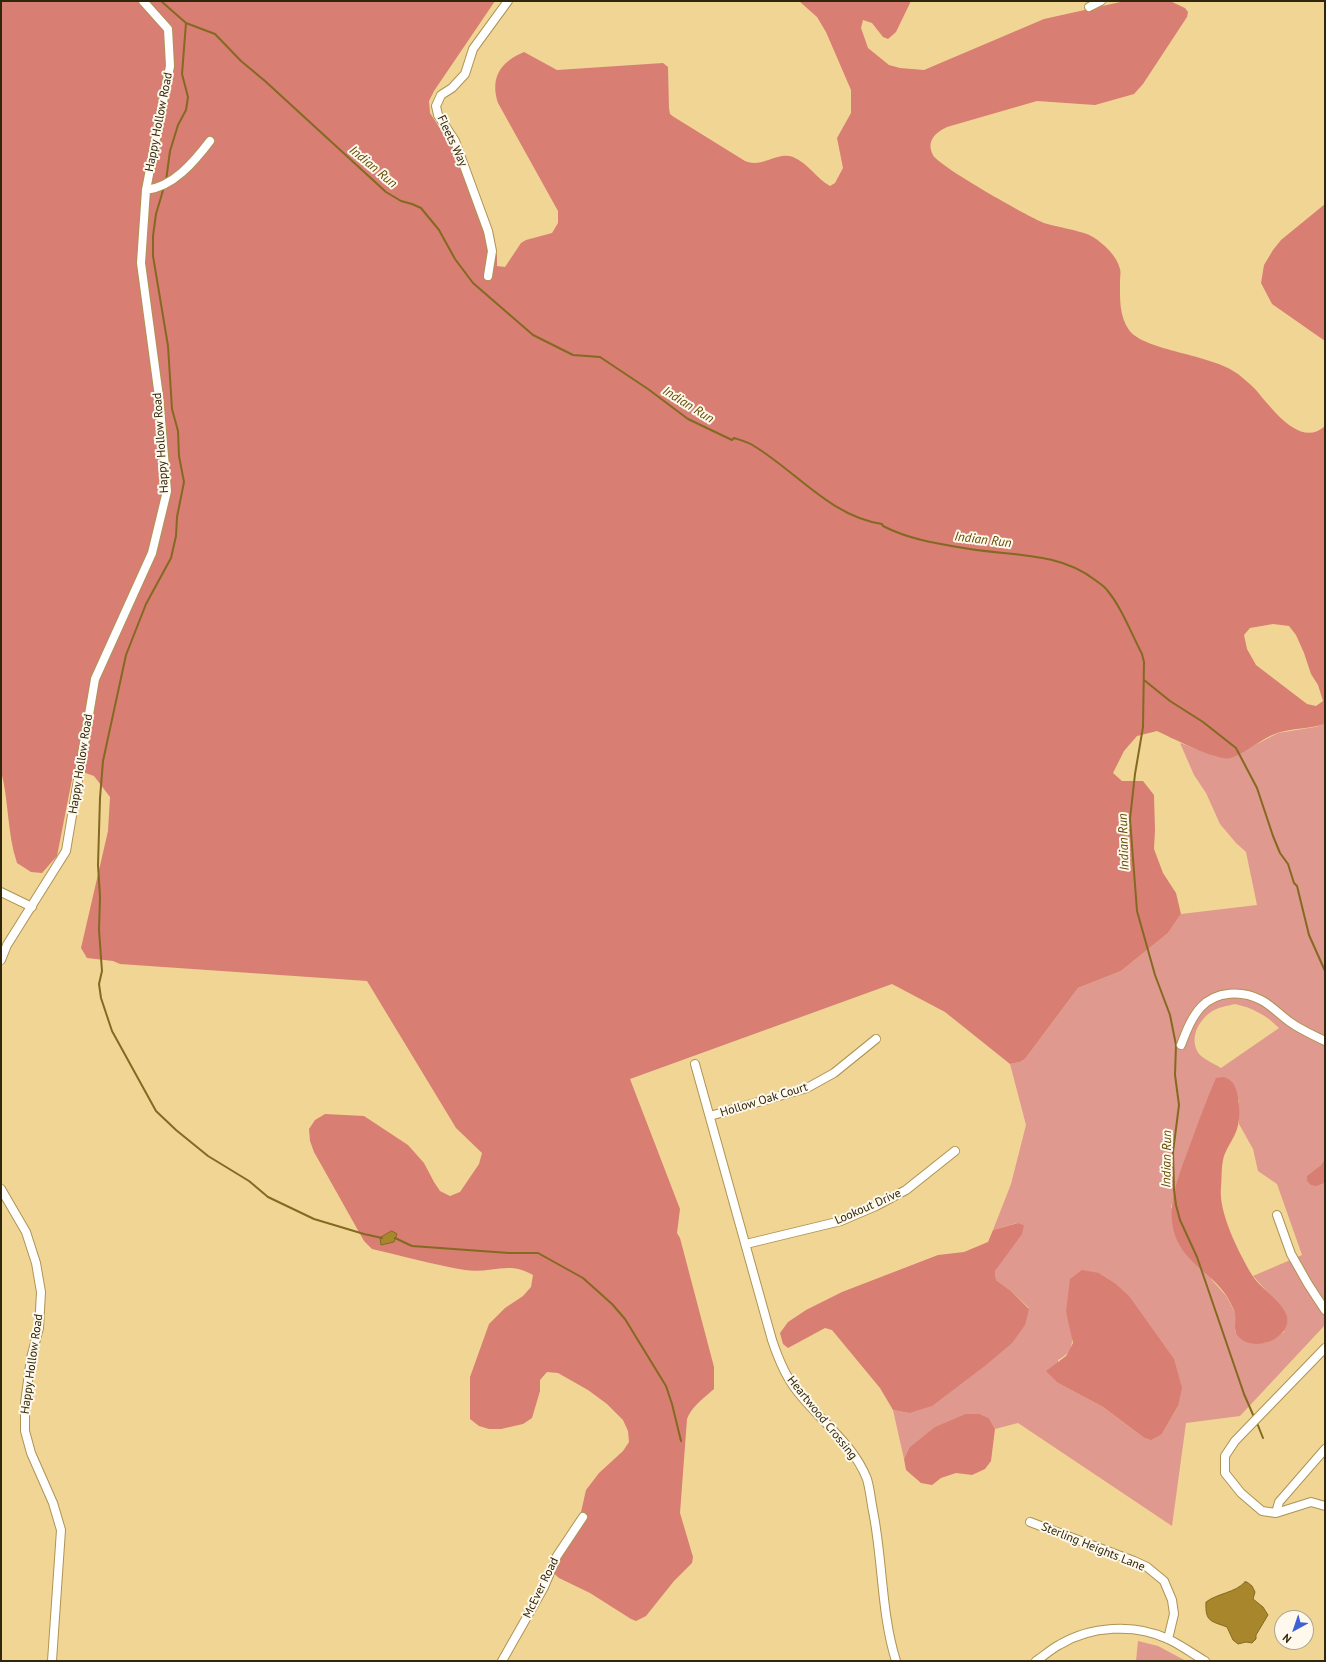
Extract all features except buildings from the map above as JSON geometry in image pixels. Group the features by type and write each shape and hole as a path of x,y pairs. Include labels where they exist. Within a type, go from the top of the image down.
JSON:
{"street":[{"name":"Happy Hollow Road","path":"1,960 4,945 32,907 66,851 95,679 152,553 167,491 159,397 141,263 146,190 170,66 168,29 143,1"},
{"name":"Fleets Way","path":"488,276 492,251 488,231 455,141 438,115 436,106 441,95 452,88 465,74 473,50 508,1"},
{"path":"1088,7 1101,1"},
{"path":"146,190 157,189 189,167 210,142"},
{"path":"1,892 32,907"},
{"path":"1180,1045 1188,1026 1201,1007 1214,999 1230,994 1240,993 1251,995 1262,1000 1289,1022 1325,1041"},
{"name":"Hollow Oak Court","path":"710,1116 807,1088 834,1072 876,1039"},
{"name":"Heartwood Crossing","path":"695,1064 772,1340 784,1371 797,1391 848,1447 860,1465 867,1480 876,1523 888,1627 896,1661"},
{"name":"Lookout Drive","path":"746,1244 841,1221 876,1206 906,1190 955,1151"},
{"name":"Happy Hollow Road","path":"1,1190 26,1232 36,1263 41,1292 39,1328 31,1358 25,1403 25,1431 31,1453 53,1503 61,1530 52,1661"},
{"path":"1277,1215 1291,1254 1325,1310"},
{"path":"1325,1348 1235,1440 1225,1456 1225,1473 1241,1492 1262,1511 1276,1513 1311,1502 1325,1506"},
{"path":"1276,1513 1279,1502 1325,1449"},
{"name":"McEver Road","path":"502,1661 544,1587 557,1556 583,1517"},
{"name":"Sterling Heights Lane","path":"1030,1522 1134,1561 1147,1567 1164,1581 1172,1600 1174,1614 1168,1639"},
{"path":"1036,1661 1059,1644 1076,1637 1108,1629 1138,1630 1168,1639 1205,1661"}],"shaded area":[{"path":"1,1 495,1 434,91 429,101 430,113 454,150 497,255 497,266 505,267 521,243 526,240 552,233 558,223 558,211 498,103 496,94 496,79 503,66 524,52 557,70 663,63 668,67 669,108 670,114 674,117 745,161 759,163 783,156 793,157 803,163 830,186 835,183 843,168 837,138 851,113 851,90 826,32 817,17 799,1 911,1 896,32 888,39 883,37 872,23 863,20 861,28 868,48 889,65 900,68 924,70 1044,19 1125,1 1170,1 1185,8 1188,12 1187,17 1143,84 1134,94 1095,105 1037,101 947,127 935,135 931,142 931,150 933,155 939,161 950,169 1004,202 1044,223 1089,235 1106,247 1113,255 1120,269 1120,300 1123,319 1129,330 1137,337 1163,348 1226,367 1248,382 1285,422 1295,429 1305,432 1315,432 1325,426 1325,724 1277,733 1231,758 1205,753 1157,731 1137,736 1124,751 1113,773 1122,781 1143,781 1154,795 1154,849 1163,873 1176,893 1181,914 1168,933 1121,971 1078,988 1025,1059 1020,1062 1010,1064 945,1012 892,984 630,1079 680,1209 677,1233 680,1238 714,1367 714,1389 695,1406 687,1419 680,1513 693,1557 692,1563 674,1581 646,1616 636,1621 631,1619 590,1593 559,1578 549,1569 550,1560 581,1512 586,1490 599,1473 623,1451 629,1442 628,1431 623,1420 607,1404 588,1390 558,1373 547,1372 540,1380 540,1391 532,1418 523,1424 501,1429 489,1429 479,1426 470,1419 470,1377 489,1324 505,1308 523,1296 531,1287 533,1275 516,1268 499,1268 474,1271 465,1270 372,1249 364,1241 314,1152 310,1141 309,1129 315,1120 325,1114 364,1116 408,1145 424,1163 440,1191 450,1196 460,1192 479,1164 482,1153 456,1128 367,981 120,964 113,961 87,958 81,948 108,831 110,797 94,776 74,769 57,856 42,873 31,872 17,863 11,840 4,782 1,771","holes":["1273,624 1289,626 1296,635 1311,674 1318,685 1323,701 1316,706 1307,704 1256,665 1247,649 1244,635 1250,628"]},
{"path":"1325,204 1325,341 1272,304 1261,283 1264,265 1281,240"},
{"path":"1325,724 1325,1159 1320,1166 1317,1186 1325,1183 1325,1325 1240,1416 1186,1423 1172,1526 1018,1423 995,1429 989,1418 980,1414 909,1448 904,1459 893,1410 909,1413 1029,1308 1011,1291 996,1280 995,1271 1024,1225 1017,1223 993,1230 1011,1184 1026,1125 1010,1064 1020,1062 1025,1059 1078,988 1121,971 1168,933 1181,914 1257,905 1246,852 1236,843 1220,824 1206,793 1194,775 1180,743 1216,756 1230,758 1278,733","holes":["1235,1004 1259,1013 1279,1028 1221,1068 1200,1055 1196,1049 1196,1031 1202,1020 1211,1012","1212,1088 1239,1100 1239,1124 1253,1149 1258,1171 1277,1184 1302,1255 1253,1276 1273,1298 1284,1332 1277,1337 1265,1343 1235,1332 1235,1313 1227,1297 1212,1280 1171,1207 1182,1168","1099,1273 1115,1283 1129,1297 1178,1406 1162,1434 1143,1437 1103,1407 1058,1383 1058,1360 1065,1356 1072,1345 1066,1312"]},
{"path":"1224,1077 1234,1085 1239,1103 1239,1121 1237,1129 1223,1160 1221,1197 1226,1220 1230,1232 1252,1275 1285,1311 1287,1318 1287,1324 1284,1331 1279,1336 1265,1343 1257,1344 1243,1341 1236,1334 1235,1313 1228,1298 1221,1288 1195,1264 1180,1246 1175,1235 1172,1221 1175,1188 1182,1166 1216,1078"},
{"path":"1325,1159 1325,1183 1317,1186 1311,1185 1307,1181 1307,1176 1320,1166"},
{"path":"1018,1223 1024,1225 1022,1234 995,1271 996,1280 1011,1291 1029,1309 1025,1325 1012,1343 932,1406 909,1413 893,1410 880,1388 832,1330 825,1328 788,1348 783,1344 780,1333 788,1322 806,1310 842,1292 938,1255 964,1252 988,1242 993,1230"},
{"path":"392,1231 397,1234 394,1242 381,1245 380,1238"},
{"path":"1082,1270 1099,1273 1115,1283 1129,1296 1174,1359 1182,1388 1178,1406 1162,1434 1151,1440 1143,1437 1103,1407 1058,1383 1046,1371 1066,1356 1073,1343 1066,1312 1070,1279"},
{"path":"966,1414 980,1414 989,1418 995,1429 991,1461 985,1469 972,1475 956,1473 941,1478 932,1485 921,1483 906,1470 904,1459 909,1448 935,1427"},
{"path":"1245,1582 1252,1586 1255,1592 1253,1599 1263,1607 1268,1615 1256,1635 1256,1639 1252,1643 1246,1642 1238,1644 1233,1640 1227,1627 1210,1620 1207,1614 1206,1602 1241,1586"},
{"path":"1138,1641 1158,1646 1186,1661 1136,1661"}],"waterway":[{"name":"Indian Run","path":"161,1 186,23 215,34 241,61 265,81 386,192 401,201 421,208 439,230 455,259 473,283 533,335 573,355 600,357 648,389 688,419 732,440 734,438 747,442 770,456 815,492 846,512 863,519 882,524 893,531 925,541 970,549 1035,557 1066,564 1081,571 1100,583 1107,590 1122,613 1142,654 1144,662 1143,727 1135,774 1130,819 1137,911 1155,975 1170,1015 1176,1045 1175,1075 1179,1105 1173,1152 1176,1205 1180,1220 1197,1257 1244,1394 1254,1417"},
{"path":"166,181 170,151 178,125 186,110 188,97 182,74 186,23"},
{"path":"164,187 156,214 153,236 153,256 168,346 172,409 178,431 179,456 184,482 177,517 176,536 171,558 146,604 126,655 103,761 100,798 98,865 100,897 99,930 102,971 99,984 101,998 112,1031 156,1111 176,1130 208,1156 249,1181 268,1197 314,1219 382,1238"},
{"path":"1144,680 1170,701 1203,722 1236,748 1257,788 1273,836 1280,853 1288,864 1294,883 1297,886 1309,935 1325,971"},
{"path":"395,1238 412,1246 509,1253 538,1253 583,1278 612,1304 625,1319 666,1386 681,1441"},
{"name":"Indian Run","path":"1257,1423 1263,1438"}]}
